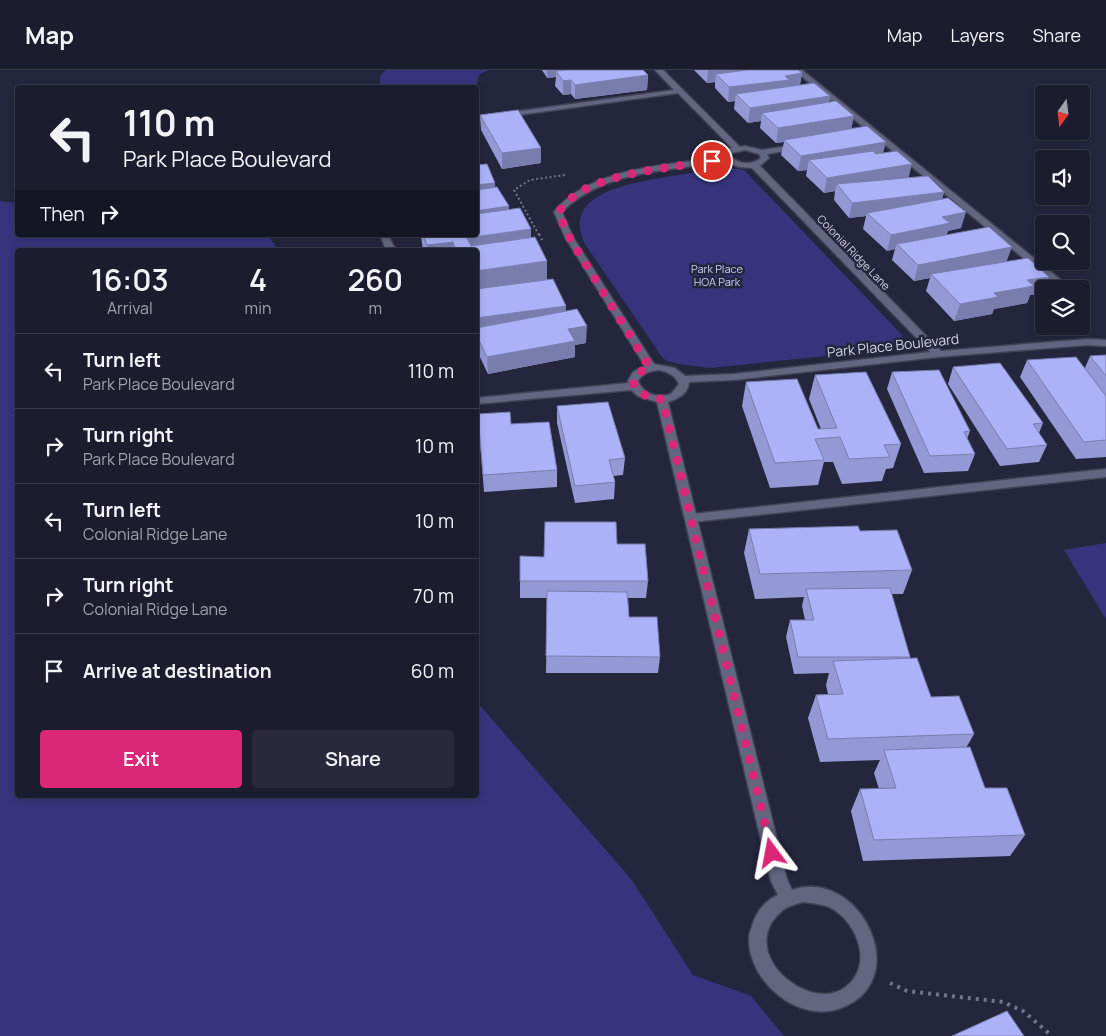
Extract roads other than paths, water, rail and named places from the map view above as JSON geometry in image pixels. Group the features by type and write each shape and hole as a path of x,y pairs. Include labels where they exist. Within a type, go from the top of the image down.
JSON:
{"street":[{"path":"659,70 737,148"},
{"path":"798,70 1056,280"},
{"path":"479,119 680,91"},
{"path":"867,135 876,133"},
{"path":"727,158 726,156 729,151 737,148 751,148 762,152 812,144"},
{"path":"650,368 569,237 558,212 575,195 598,184 638,173 727,158 737,164 754,165 764,161 765,158 762,152"},
{"name":"Colonial Ridge Lane","path":"754,165 938,354"},
{"name":"Park Place Boulevard","path":"683,380 938,354 1087,342 1106,343"},
{"path":"650,368 667,369 680,375 683,380 683,389 679,394 662,399 650,398 637,391 633,382 638,373 650,368"},
{"path":"479,401 634,386"},
{"path":"662,399 693,518 779,881 787,896"},
{"path":"693,518 1106,473"},
{"path":"803,894 820,896 837,903 851,914 862,930 868,946 867,972 864,980 854,992 839,1001 820,1003 800,999 782,988 767,972 763,964 759,955 757,936 762,919 772,905 787,896 803,894"}],"park label":[{"name":"Park Place HOA Park","path":"717,274"}]}
